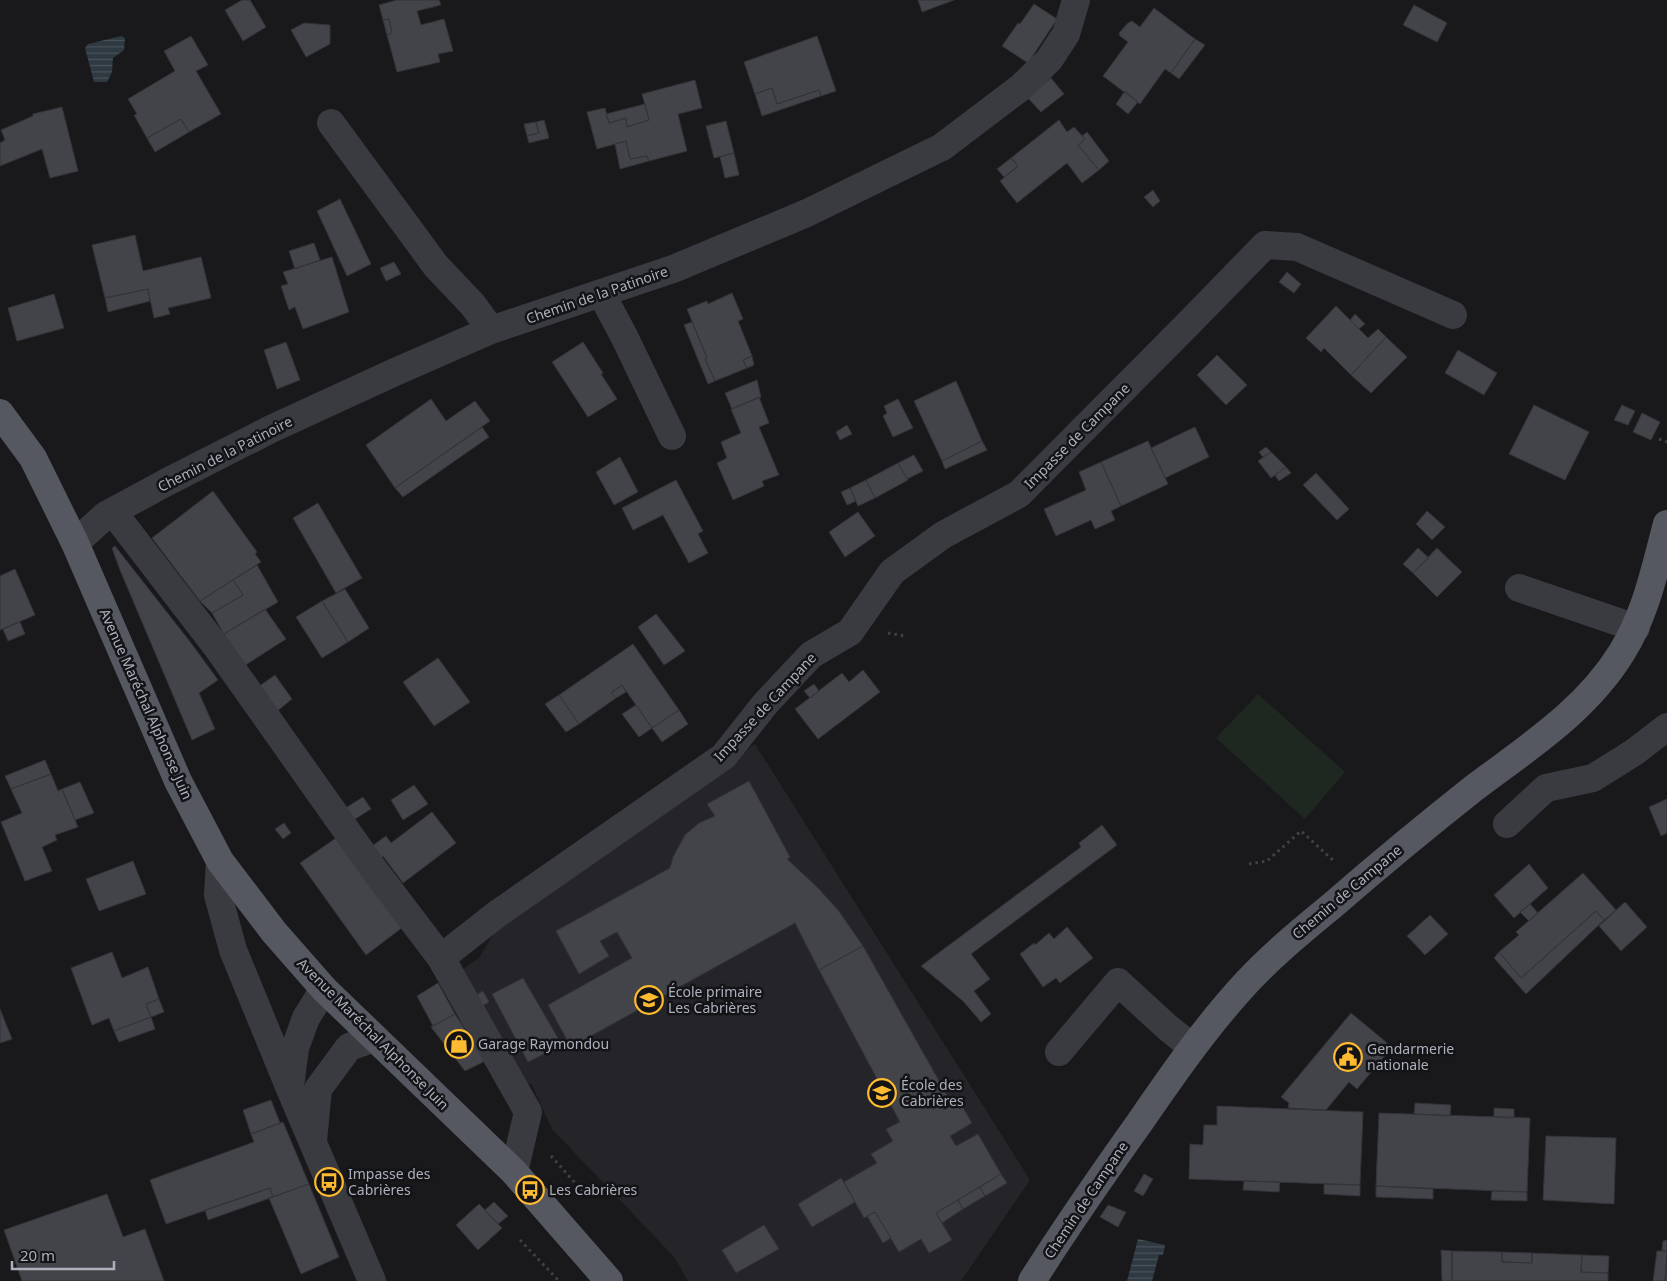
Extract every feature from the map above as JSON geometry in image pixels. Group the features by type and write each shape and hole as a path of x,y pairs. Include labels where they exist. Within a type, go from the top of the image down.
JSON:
{"main road":[{"name":"Avenue Maréchal Alphonse Juin","path":"0,413 33,458 75,543 178,781 220,862 274,932 324,989 514,1172 609,1281"},
{"name":"Chemin de Campane","path":"1032,1281 1067,1225 1192,1047 1247,982 1292,939 1419,831 1543,737 1582,704 1621,654 1636,628 1667,524"}],"street":[{"name":"Chemin de la Patinoire","path":"75,543 106,515 167,482 271,430 395,372 491,330 673,269 807,213 942,147 1020,88 1049,60 1066,34 1076,0"},
{"path":"331,123 436,266 472,305 491,330"},
{"name":"Impasse de Campane","path":"441,958 497,914 724,756 765,704 811,655 852,630 892,572 943,535 1019,494 1265,245 1297,247 1453,315"},
{"path":"602,293 672,436"},
{"path":"113,512 216,646 375,871 441,958 528,1112 514,1172"},
{"path":"1519,588 1636,628"},
{"path":"1507,824 1546,788 1593,778 1633,753 1667,727"},
{"path":"220,862 218,895 233,950 372,1281"},
{"path":"1059,1052 1118,982 1192,1047"},
{"path":"290,1089 295,1048 306,1018 324,989"},
{"path":"313,1143 318,1089 349,1047 375,1038"}],"path":[{"path":"1659,439 1667,442"},
{"path":"1250,864 1266,861 1301,830 1335,863"},
{"path":"557,1162 586,1195"},
{"path":"520,1240 559,1281"}],"shaded area":[{"path":"121,36 125,38 124,50 113,58 112,72 107,82 94,82 85,48 88,44"},
{"path":"1258,694 1345,772 1305,819 1216,738"},
{"name":"École primaire Les Cabrières","path":"755,744 1030,1180 961,1281 688,1281 674,1257 552,1129 532,1085 523,1080 463,969 479,958 502,920"},
{"path":"1138,1239 1165,1245 1163,1255 1159,1255 1152,1281 1127,1281"}],"building":[{"path":"242,0 250,0 266,27 243,41 225,10"},
{"path":"397,0 439,0 441,5 417,11 421,25 444,19 453,51 438,54 440,62 397,72 387,35 392,33 389,19 383,20 379,5"},
{"path":"918,0 954,0 922,12"},
{"path":"1034,4 1057,19 1028,63 1002,46"},
{"path":"1414,5 1447,23 1437,42 1403,25"},
{"path":"1154,8 1195,39 1171,73 1165,69 1140,104 1103,76 1128,42 1119,33 1132,21 1140,27"},
{"path":"389,19 392,33 387,35 383,20"},
{"path":"304,23 330,25 330,44 306,57 291,30"},
{"path":"191,36 208,65 196,71 221,114 189,132 181,119 147,138 134,115 137,114 128,99 175,71 164,51"},
{"path":"817,36 836,91 821,96 819,90 777,104 772,88 755,94 744,62"},
{"path":"1195,39 1205,45 1179,79 1171,73"},
{"path":"1051,78 1064,94 1041,112 1027,97"},
{"path":"695,80 702,108 678,114 687,151 649,161 647,156 630,159 626,141 597,149 587,112 605,108 609,123 626,118 627,127 649,120 642,94"},
{"path":"772,88 777,104 819,90 821,96 762,116 755,94"},
{"path":"1125,91 1138,102 1128,114 1116,104"},
{"path":"645,104 649,120 627,127 626,118 609,123 606,114"},
{"path":"62,107 78,171 50,178 42,149 0,166 0,143 5,140 1,130 33,116 33,114"},
{"path":"181,119 189,132 155,152 147,138"},
{"path":"544,120 549,138 529,143 527,136 539,133 536,122"},
{"path":"1059,120 1067,132 1074,127 1085,139 1078,145 1099,170 1082,183 1067,163 1017,203 1000,181 1018,166 1011,158"},
{"path":"726,121 734,153 714,158 706,126"},
{"path":"536,122 539,133 527,136 524,124"},
{"path":"1087,132 1109,161 1099,170 1078,145 1085,139 1082,136"},
{"path":"626,141 630,159 647,156 649,161 620,169 615,144"},
{"path":"734,153 739,175 725,178 720,157"},
{"path":"1011,158 1018,166 1004,177 997,169"},
{"path":"1153,190 1160,201 1153,207 1144,197"},
{"path":"340,199 371,264 347,276 317,211"},
{"path":"135,235 143,271 201,257 211,298 168,308 170,314 154,318 148,289 105,298 92,245"},
{"path":"314,243 320,260 295,269 289,251"},
{"path":"332,257 349,312 303,329 295,307 289,310 281,286 288,284 283,272"},
{"path":"394,262 401,274 386,281 380,268"},
{"path":"1287,272 1301,284 1294,293 1279,282"},
{"path":"148,289 150,301 108,312 105,298"},
{"path":"732,293 743,319 738,321 752,356 743,360 747,368 715,381 687,309 707,301 708,304"},
{"path":"54,294 64,328 17,341 8,308"},
{"path":"1336,306 1368,338 1378,329 1386,337 1351,375 1324,348 1321,352 1306,338"},
{"path":"1355,314 1365,324 1359,329 1350,320"},
{"path":"692,322 715,381 708,384 684,325"},
{"path":"1386,337 1407,357 1371,393 1351,375"},
{"path":"286,342 300,380 277,389 264,350"},
{"path":"583,342 617,399 588,417 552,362"},
{"path":"1458,350 1497,373 1484,395 1445,373"},
{"path":"1217,355 1247,385 1226,405 1197,375"},
{"path":"752,356 754,365 747,368 743,360"},
{"path":"757,380 761,397 732,409 725,393"},
{"path":"956,381 982,441 942,461 914,401"},
{"path":"759,397 769,423 759,427 779,475 762,481 764,486 733,500 717,463 727,458 721,442 741,433 731,409"},
{"path":"431,399 446,421 475,401 490,421 395,488 366,445"},
{"path":"898,399 913,428 893,437 883,416 887,413 884,406"},
{"path":"1534,405 1589,432 1565,480 1509,454"},
{"path":"1622,405 1635,411 1628,425 1614,420"},
{"path":"1642,413 1660,422 1651,440 1633,432"},
{"path":"847,425 852,434 840,440 836,432"},
{"path":"482,427 489,437 403,497 395,488"},
{"path":"1195,427 1209,457 1165,478 1151,448"},
{"path":"982,441 987,450 945,469 942,461"},
{"path":"1148,441 1168,484 1121,506 1101,462"},
{"path":"1266,447 1271,452 1263,457 1259,452"},
{"path":"1271,452 1286,467 1271,478 1258,461"},
{"path":"914,455 923,471 907,479 898,463"},
{"path":"620,457 638,492 614,505 596,472"},
{"path":"1101,462 1121,506 1111,511 1115,520 1095,529 1091,520 1056,536 1044,509 1086,490 1079,472"},
{"path":"898,463 908,480 875,498 866,480"},
{"path":"1286,467 1291,473 1279,481 1275,475"},
{"path":"1316,473 1349,509 1337,520 1303,485"},
{"path":"676,480 703,531 698,534 708,553 689,563 663,515 633,530 622,508"},
{"path":"866,480 875,498 858,506 850,488"},
{"path":"850,488 856,501 847,505 841,492"},
{"path":"213,491 257,552 255,554 261,562 200,601 152,538"},
{"path":"318,503 362,578 336,593 293,518"},
{"path":"1427,511 1445,527 1432,540 1416,524"},
{"path":"858,512 875,536 845,557 829,532"},
{"path":"115,546 218,680 199,693 215,729 192,740 120,570 112,548"},
{"path":"1418,548 1429,558 1413,573 1403,564"},
{"path":"1437,548 1462,572 1437,597 1413,573"},
{"path":"257,565 278,602 224,634 212,613 243,595 233,580"},
{"path":"15,569 35,615 0,630 0,576"},
{"path":"233,580 243,595 212,613 200,601"},
{"path":"345,589 369,628 348,642 322,601"},
{"path":"322,601 348,642 322,658 296,617"},
{"path":"265,609 286,639 244,666 224,634"},
{"path":"656,614 685,651 664,665 638,627"},
{"path":"20,622 25,634 8,641 3,629"},
{"path":"633,644 679,710 652,728 622,685 611,693 616,698 579,724 559,695"},
{"path":"438,658 470,702 434,726 403,682"},
{"path":"863,670 880,692 818,739 795,709 842,673 849,682"},
{"path":"275,675 292,699 276,712 258,687"},
{"path":"814,684 819,691 810,698 804,691"},
{"path":"622,685 626,692 616,698 611,693"},
{"path":"559,695 579,724 566,732 545,704"},
{"path":"636,705 652,728 639,737 622,714"},
{"path":"679,710 688,724 662,742 652,728"},
{"path":"45,760 51,774 11,789 5,776"},
{"path":"51,774 58,791 62,789 78,827 55,835 57,840 42,847 52,871 25,881 1,822 22,813 11,789"},
{"path":"749,781 790,857 787,859 838,910 863,946 819,970 795,923 571,1047 548,1005 632,958 617,932 600,941 609,956 579,974 556,931 670,868 673,857 685,835 699,823 715,816 707,804"},
{"path":"80,782 94,813 75,820 62,789"},
{"path":"414,785 428,804 403,820 391,800"},
{"path":"363,797 371,809 352,821 344,809"},
{"path":"1667,799 1667,833 1661,836 1649,807"},
{"path":"432,812 456,843 403,883 383,856 380,858 372,846 386,836 391,843"},
{"path":"284,823 291,833 283,839 275,829"},
{"path":"1102,825 1117,845 971,954 990,979 974,991 991,1014 981,1022 963,1001 921,966 1081,847 1079,843"},
{"path":"339,836 403,927 366,955 300,863"},
{"path":"133,861 146,894 99,911 86,879"},
{"path":"1529,864 1548,888 1514,918 1494,895"},
{"path":"1583,873 1616,910 1604,920 1596,911 1521,978 1499,952 1519,935 1516,932"},
{"path":"1625,902 1647,927 1621,951 1599,926"},
{"path":"1530,904 1538,913 1529,921 1520,912"},
{"path":"1596,911 1604,920 1526,994 1494,958 1499,952 1521,978"},
{"path":"1430,915 1448,934 1425,955 1407,936"},
{"path":"1067,927 1093,958 1060,983 1056,978 1043,987 1020,954 1034,943 1035,945 1049,933 1054,939"},
{"path":"863,946 947,1095 939,1100 944,1110 959,1101 972,1123 950,1136 956,1146 978,1134 1001,1174 936,1213 952,1240 929,1253 921,1239 899,1252 875,1212 864,1218 844,1182 877,1163 871,1154 893,1141 886,1129 900,1122 819,970"},
{"path":"112,952 122,978 148,967 159,999 146,1004 151,1017 114,1031 109,1018 92,1025 71,968"},
{"path":"523,978 562,1045 528,1062 492,994"},
{"path":"438,983 455,1014 433,1026 417,996"},
{"path":"483,991 489,1002 482,1006 476,995"},
{"path":"159,999 164,1012 151,1017 146,1004"},
{"path":"0,1009 12,1039 0,1043"},
{"path":"1351,1013 1392,1047 1357,1089 1349,1082 1326,1110 1288,1108 1289,1103 1281,1097"},
{"name":"Garage Raymondou","path":"455,1014 485,1061 465,1071 431,1027"},
{"path":"151,1017 155,1029 119,1042 114,1031"},
{"path":"271,1100 280,1123 251,1134 243,1110"},
{"path":"1415,1103 1451,1105 1450,1116 1414,1114"},
{"path":"1217,1106 1363,1112 1360,1185 1189,1179 1190,1144 1203,1145 1204,1125 1217,1125"},
{"path":"1494,1108 1514,1109 1514,1118 1494,1117"},
{"path":"1379,1113 1530,1118 1527,1192 1376,1186"},
{"path":"283,1122 309,1184 273,1197 270,1188 166,1224 150,1180 254,1142 251,1134"},
{"path":"1546,1136 1616,1138 1614,1204 1543,1200"},
{"path":"1001,1174 1007,1183 985,1196 980,1187"},
{"path":"1144,1174 1153,1179 1143,1196 1134,1191"},
{"path":"841,1178 855,1202 812,1227 798,1204"},
{"path":"1244,1181 1280,1182 1279,1192 1243,1190"},
{"path":"309,1184 339,1257 301,1274 269,1198"},
{"path":"1324,1184 1360,1185 1360,1196 1324,1194"},
{"path":"1376,1186 1433,1189 1433,1199 1376,1197"},
{"path":"980,1187 985,1196 963,1209 958,1200"},
{"path":"270,1188 273,1197 208,1220 205,1210"},
{"path":"1492,1191 1527,1192 1527,1201 1491,1200"},
{"path":"107,1194 123,1237 145,1229 164,1281 22,1281 4,1230"},
{"path":"958,1200 963,1209 942,1223 936,1213"},
{"path":"494,1202 508,1216 498,1224 485,1210"},
{"path":"479,1204 502,1228 478,1250 456,1225"},
{"path":"1108,1205 1126,1212 1118,1227 1100,1217"},
{"path":"875,1212 891,1238 883,1243 867,1216"},
{"path":"764,1225 779,1249 736,1273 722,1250"},
{"path":"1667,1240 1667,1251 1662,1251 1663,1241"},
{"path":"1441,1250 1452,1251 1452,1281 1442,1281"},
{"path":"1452,1251 1502,1252 1502,1262 1532,1263 1532,1253 1582,1255 1581,1272 1608,1273 1608,1281 1452,1281"},
{"path":"1657,1251 1667,1251 1665,1281 1653,1281"},
{"path":"1502,1252 1532,1253 1532,1263 1502,1262"},
{"path":"1582,1255 1609,1256 1608,1273 1581,1272"},
{"path":"1667,1256 1667,1281 1665,1281"}],"place":[{"name":"École primaire Les Cabrières","path":"649,1000"},
{"name":"Garage Raymondou","path":"459,1044"},
{"name":"Gendarmerie nationale","path":"1348,1057"},
{"name":"École des Cabrières","path":"882,1093"},
{"name":"Impasse des Cabrières","path":"329,1182"},
{"name":"Les Cabrières","path":"530,1190"}]}
